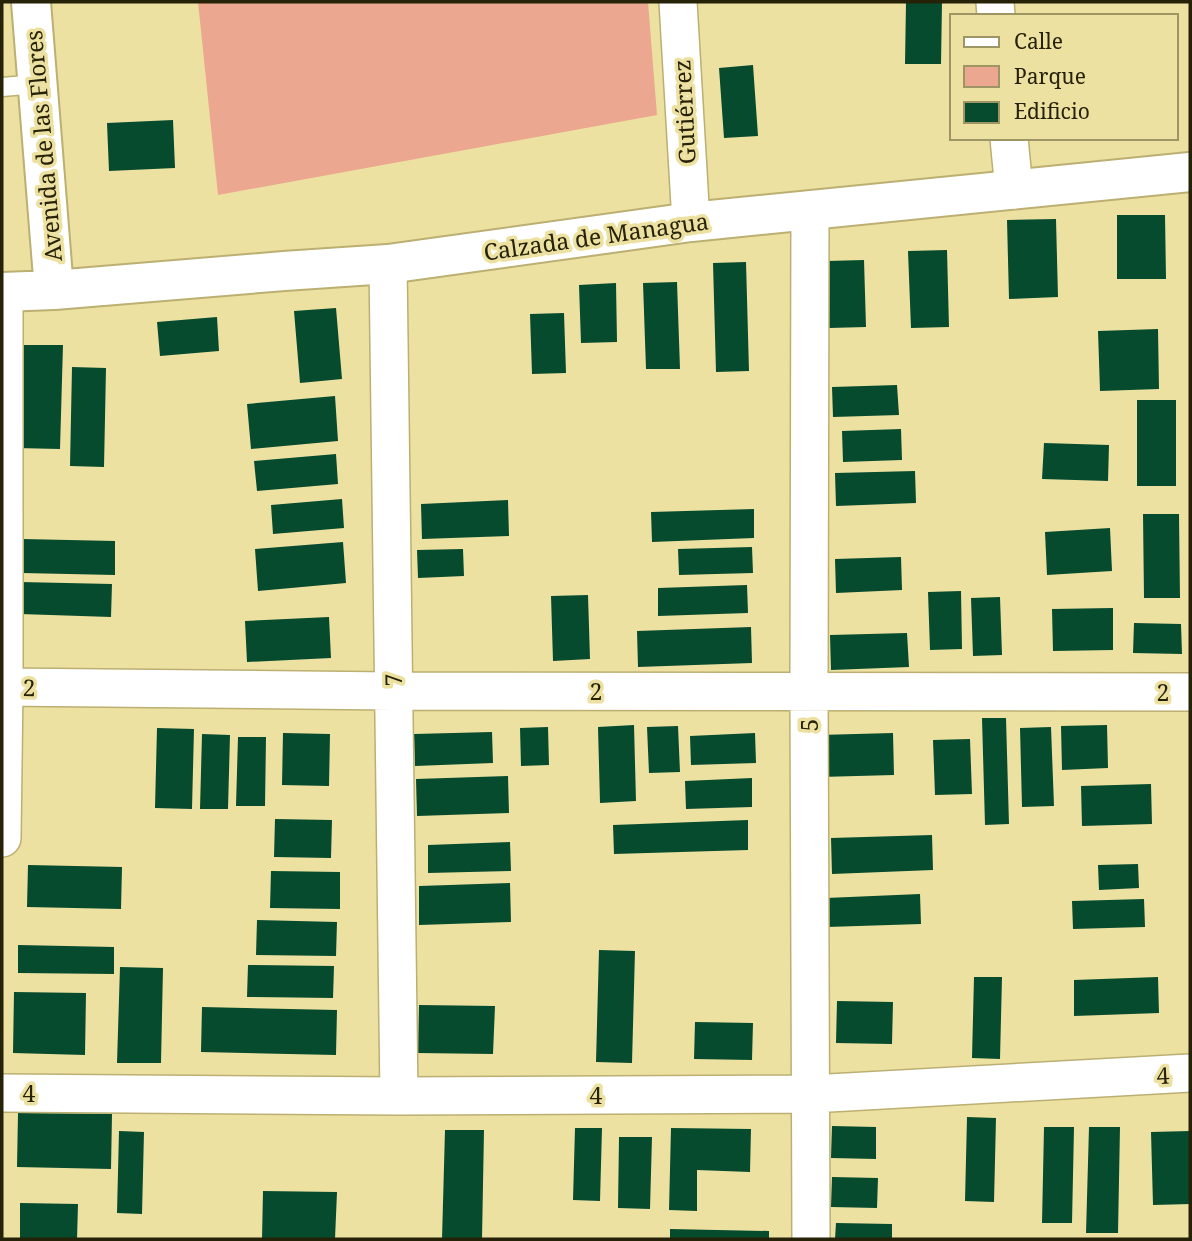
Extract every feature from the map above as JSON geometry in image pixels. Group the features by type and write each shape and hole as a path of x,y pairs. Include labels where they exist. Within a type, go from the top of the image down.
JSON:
{"main road":[{"name":"Avenida de las Flores","path":"31,2 20,86 54,290"},
{"name":"Calzada de Managua","path":"3,292 388,264 691,222 1190,172"}],"street":[{"name":"Gutiérrez","path":"678,2 691,222"},
{"path":"1009,140 1014,190"},
{"name":"5","path":"810,210 811,1239"},
{"name":"7","path":"388,264 399,1096"},
{"path":"2,838 3,292"},
{"name":"2","path":"3,687 393,691 1190,692"},
{"name":"4","path":"2,1093 399,1096 811,1094 1190,1073"}],"green space":[{"path":"198,2 648,2 657,115 218,195"}],"building":[{"path":"906,2 942,2 941,64 905,64"},
{"path":"753,65 758,136 724,138 719,68"},
{"path":"173,120 175,168 109,171 107,123"},
{"path":"1117,215 1165,215 1166,279 1117,279"},
{"path":"1056,219 1058,297 1009,299 1007,220"},
{"path":"947,250 949,327 911,328 908,251"},
{"path":"864,260 866,327 829,328 827,261"},
{"path":"746,262 749,371 716,372 713,263"},
{"path":"677,282 680,369 646,369 643,283"},
{"path":"616,283 617,342 581,343 579,285"},
{"path":"336,308 342,379 300,383 294,311"},
{"path":"564,313 566,373 532,374 530,314"},
{"path":"217,317 219,351 160,356 157,322"},
{"path":"1158,329 1159,389 1100,391 1098,331"},
{"path":"18,345 63,345 60,449 16,448"},
{"path":"72,367 106,368 104,467 70,466"},
{"path":"897,385 899,415 833,417 832,387"},
{"path":"335,396 338,441 251,449 247,404"},
{"path":"1137,400 1176,400 1176,486 1137,486"},
{"path":"901,429 902,460 843,462 842,431"},
{"path":"1044,443 1109,445 1108,481 1042,479"},
{"path":"336,454 338,484 257,491 254,461"},
{"path":"915,471 916,503 836,506 835,473"},
{"path":"342,499 344,528 273,534 271,505"},
{"path":"508,500 509,536 422,539 421,504"},
{"path":"754,509 754,538 652,542 651,512"},
{"path":"1143,514 1179,514 1180,598 1144,598"},
{"path":"1110,528 1112,571 1047,575 1045,532"},
{"path":"22,539 115,541 115,575 22,573"},
{"path":"343,542 346,583 258,591 255,549"},
{"path":"752,547 753,573 679,575 678,549"},
{"path":"463,549 464,576 418,578 417,550"},
{"path":"901,557 902,590 836,593 835,559"},
{"path":"20,582 112,584 111,617 20,614"},
{"path":"747,585 748,613 658,616 658,588"},
{"path":"961,591 962,649 930,650 928,592"},
{"path":"588,595 590,659 553,661 551,596"},
{"path":"1000,597 1002,655 973,656 971,598"},
{"path":"1113,608 1113,650 1053,651 1052,609"},
{"path":"329,617 331,658 247,662 245,621"},
{"path":"1134,623 1181,624 1182,654 1133,653"},
{"path":"751,627 752,663 638,667 637,631"},
{"path":"907,633 909,667 831,670 830,635"},
{"path":"982,718 1006,718 1009,824 985,825"},
{"path":"634,725 636,801 600,803 598,727"},
{"path":"1107,725 1108,768 1062,770 1061,726"},
{"path":"678,726 680,772 649,773 647,727"},
{"path":"548,727 549,765 521,766 520,728"},
{"path":"1051,727 1054,806 1022,807 1020,728"},
{"path":"157,728 194,729 192,809 155,808"},
{"path":"492,732 493,763 415,766 414,734"},
{"path":"283,733 330,734 329,786 282,785"},
{"path":"755,733 756,763 691,765 690,736"},
{"path":"893,733 894,775 820,777 819,735"},
{"path":"202,734 230,735 228,809 200,809"},
{"path":"238,737 266,737 265,806 236,806"},
{"path":"970,739 972,794 935,795 933,740"},
{"path":"508,776 509,813 417,816 416,779"},
{"path":"752,778 752,807 686,809 685,781"},
{"path":"1151,784 1152,824 1082,826 1081,786"},
{"path":"275,819 332,820 331,858 274,857"},
{"path":"748,820 748,850 614,854 613,825"},
{"path":"932,835 933,870 832,874 831,838"},
{"path":"510,842 511,871 428,873 428,845"},
{"path":"1138,864 1139,888 1099,890 1098,865"},
{"path":"28,865 122,867 121,909 27,907"},
{"path":"271,871 340,872 340,909 270,908"},
{"path":"510,883 511,922 419,925 419,886"},
{"path":"920,894 921,924 827,927 826,898"},
{"path":"1144,899 1145,927 1073,929 1072,901"},
{"path":"257,920 337,922 336,956 256,955"},
{"path":"18,945 114,947 114,974 18,973"},
{"path":"599,950 635,951 632,1063 596,1062"},
{"path":"248,965 334,966 333,998 247,997"},
{"path":"120,967 163,968 161,1063 117,1063"},
{"path":"974,977 1002,977 1000,1059 972,1058"},
{"path":"1158,977 1159,1013 1074,1016 1074,980"},
{"path":"14,992 86,993 85,1055 13,1053"},
{"path":"837,1001 893,1002 892,1044 836,1043"},
{"path":"419,1005 495,1006 493,1054 418,1053"},
{"path":"202,1007 337,1010 336,1055 201,1052"},
{"path":"695,1022 753,1023 752,1060 694,1059"},
{"path":"18,1113 112,1114 111,1169 17,1167"},
{"path":"967,1117 996,1118 994,1202 965,1201"},
{"path":"832,1126 876,1127 876,1159 831,1158"},
{"path":"1044,1127 1074,1127 1072,1223 1042,1223"},
{"path":"1089,1127 1120,1127 1118,1233 1086,1233"},
{"path":"575,1128 602,1128 600,1201 573,1200"},
{"path":"671,1128 751,1129 750,1172 697,1170 697,1211 669,1210"},
{"path":"445,1130 484,1130 482,1239 442,1239"},
{"path":"119,1131 144,1132 142,1214 117,1213"},
{"path":"1190,1131 1190,1204 1153,1205 1151,1132"},
{"path":"619,1137 652,1137 650,1209 618,1208"},
{"path":"832,1177 878,1178 877,1208 831,1207"},
{"path":"263,1191 337,1192 335,1239 262,1239"},
{"path":"20,1203 78,1204 77,1239 20,1239"},
{"path":"836,1223 892,1224 892,1239 835,1239"},
{"path":"670,1229 769,1231 769,1239 670,1239"}]}
